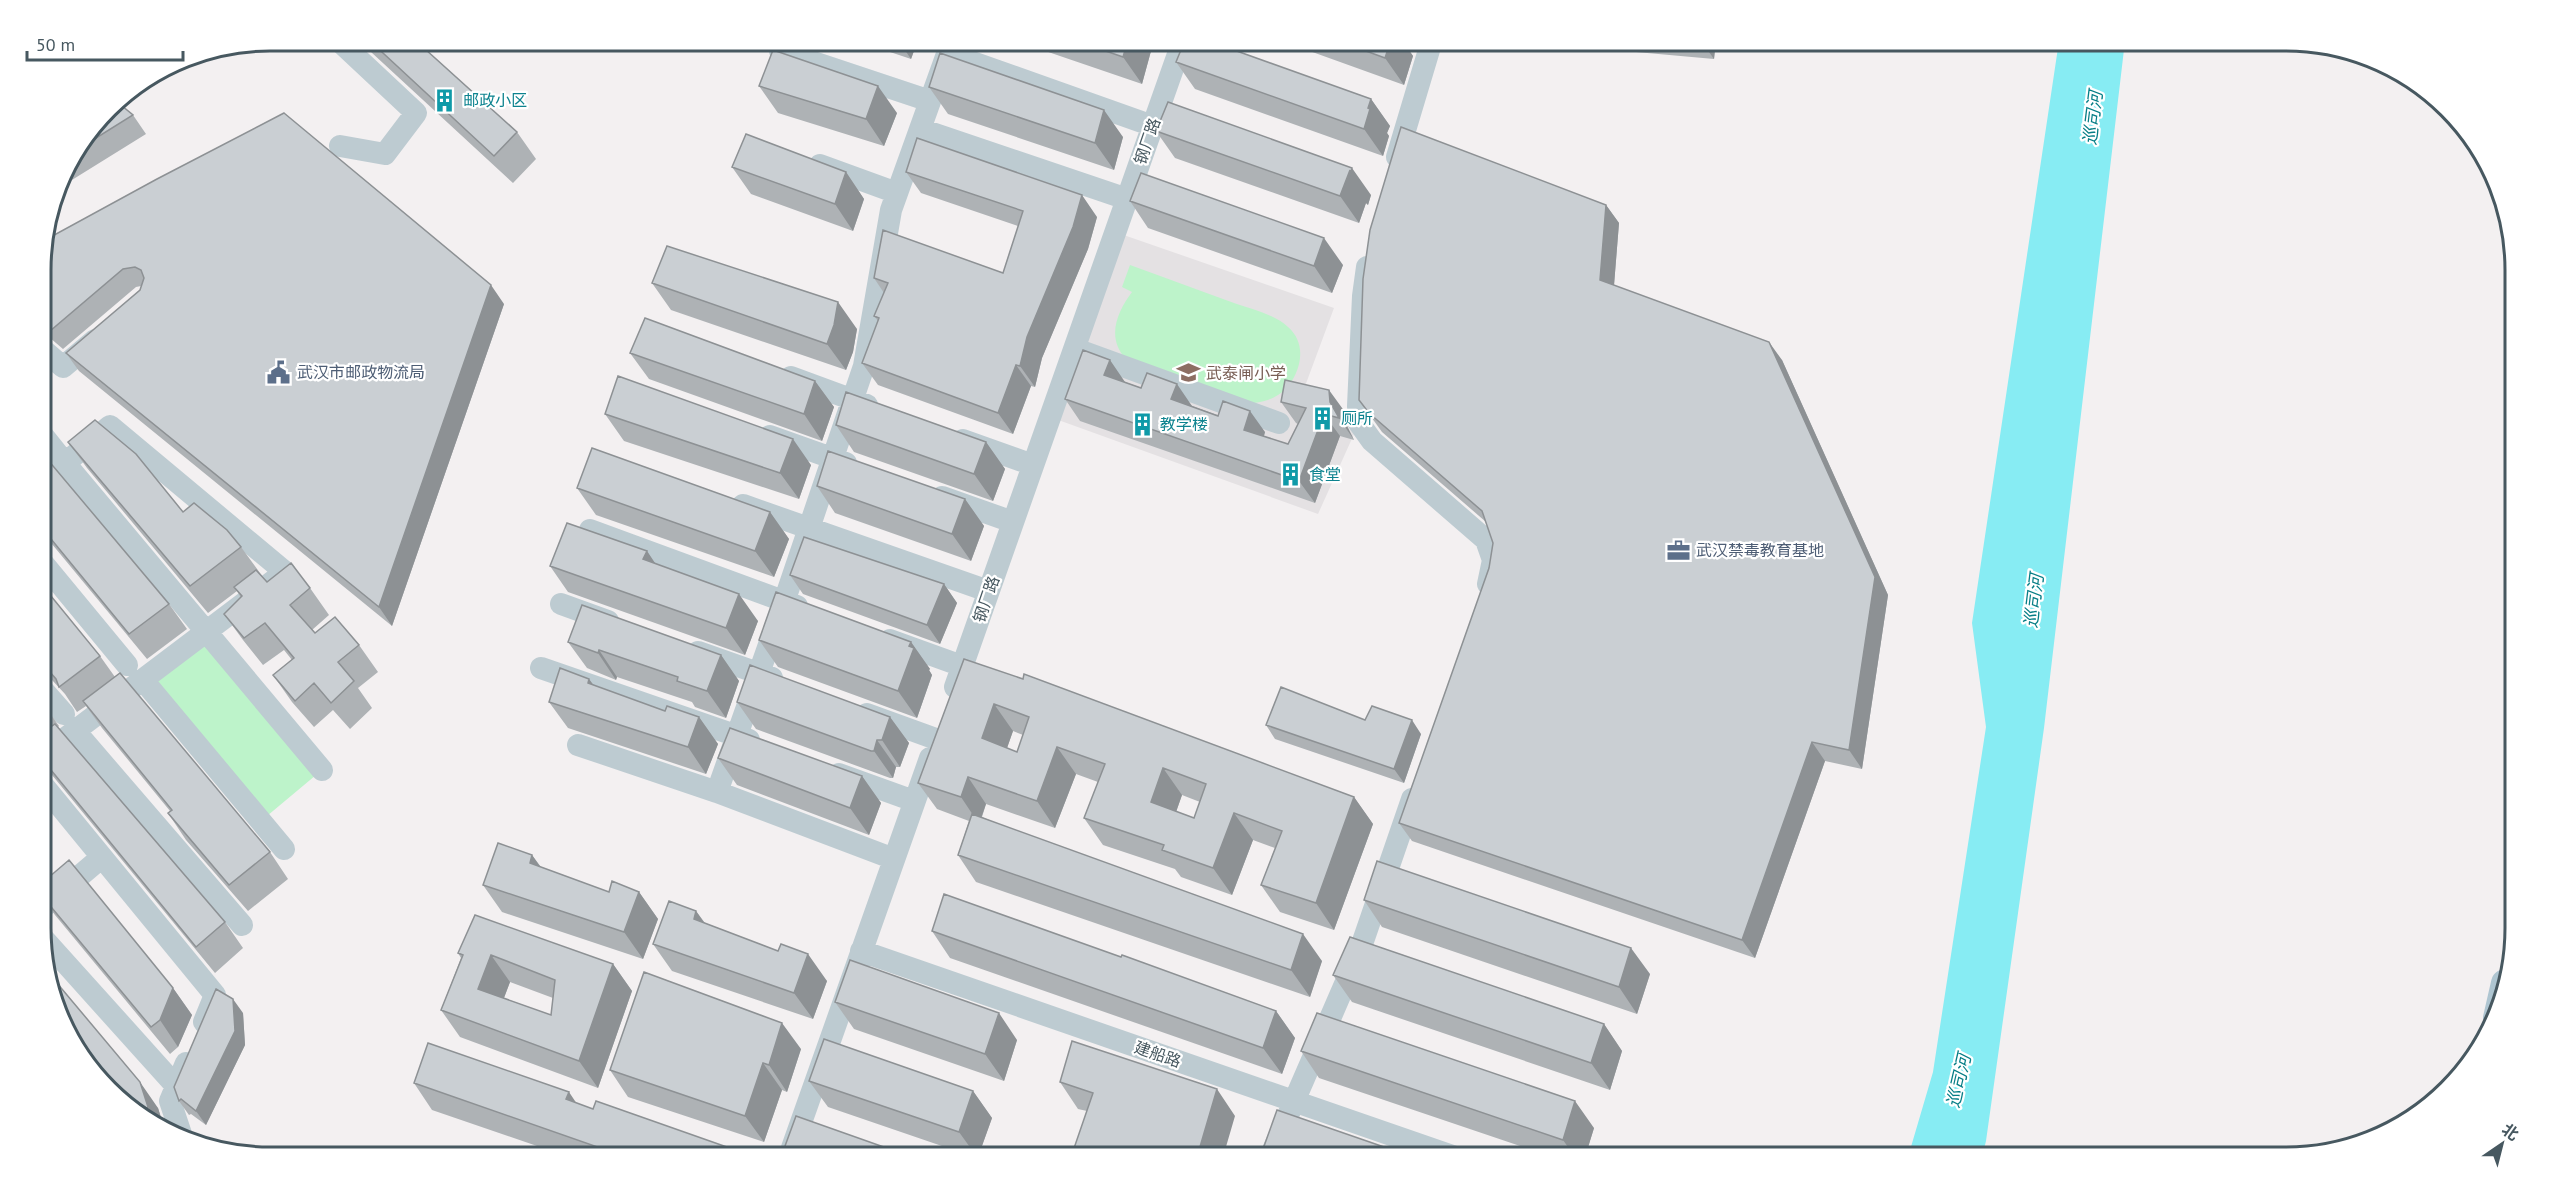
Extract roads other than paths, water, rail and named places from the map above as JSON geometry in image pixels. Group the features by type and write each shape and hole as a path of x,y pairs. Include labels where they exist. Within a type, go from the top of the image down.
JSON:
{"street":[{"path":"340,146 385,154 416,113 350,51"},
{"path":"780,51 930,101"},
{"path":"717,792 864,366 891,210 949,51"},
{"path":"960,51 1153,126"},
{"name":"钢厂路","path":"792,1147 1153,126 1177,51"},
{"path":"1390,181 1429,51"},
{"path":"920,129 1127,199"},
{"path":"802,158 897,193"},
{"path":"1370,246 1362,307 1359,423 1372,441 1486,540 1493,560 1481,604"},
{"path":"51,357 63,367 111,327"},
{"path":"1074,349 1279,423"},
{"path":"767,369 886,412"},
{"path":"51,474 110,426 285,572 208,631 135,673 70,723 51,745"},
{"path":"755,431 866,470"},
{"path":"943,432 1033,465"},
{"path":"51,446 322,770"},
{"path":"923,490 1013,522"},
{"path":"719,496 988,591"},
{"path":"590,530 818,614"},
{"path":"51,573 284,849"},
{"path":"561,604 627,627"},
{"path":"873,634 962,666"},
{"path":"682,647 792,686"},
{"path":"541,668 770,748"},
{"path":"51,700 242,925"},
{"path":"848,706 942,722"},
{"path":"578,745 717,792 894,859"},
{"path":"814,764 914,801"},
{"path":"1274,1147 1361,947 1419,780"},
{"path":"51,795 215,995 170,1101 179,1127"},
{"path":"51,900 102,857"},
{"path":"52,948 176,1086"},
{"name":"建船路","path":"861,951 1426,1147"}],"water":[{"name":"巡司河","path":"2058,51 2124,51 2044,728 1986,1141 1984,1147 1911,1147 1933,1072 1986,727 1972,623"}],"place":[{"name":"邮政小区","path":"445,100"},
{"name":"武汉市邮政物流局","path":"279,372"},
{"name":"武泰闸小学","path":"1188,373"},
{"name":"厕所","path":"1323,418"},
{"name":"教学楼","path":"1142,424"},
{"name":"食堂","path":"1291,474"},
{"name":"武汉禁毒教育基地","path":"1678,550"}]}
